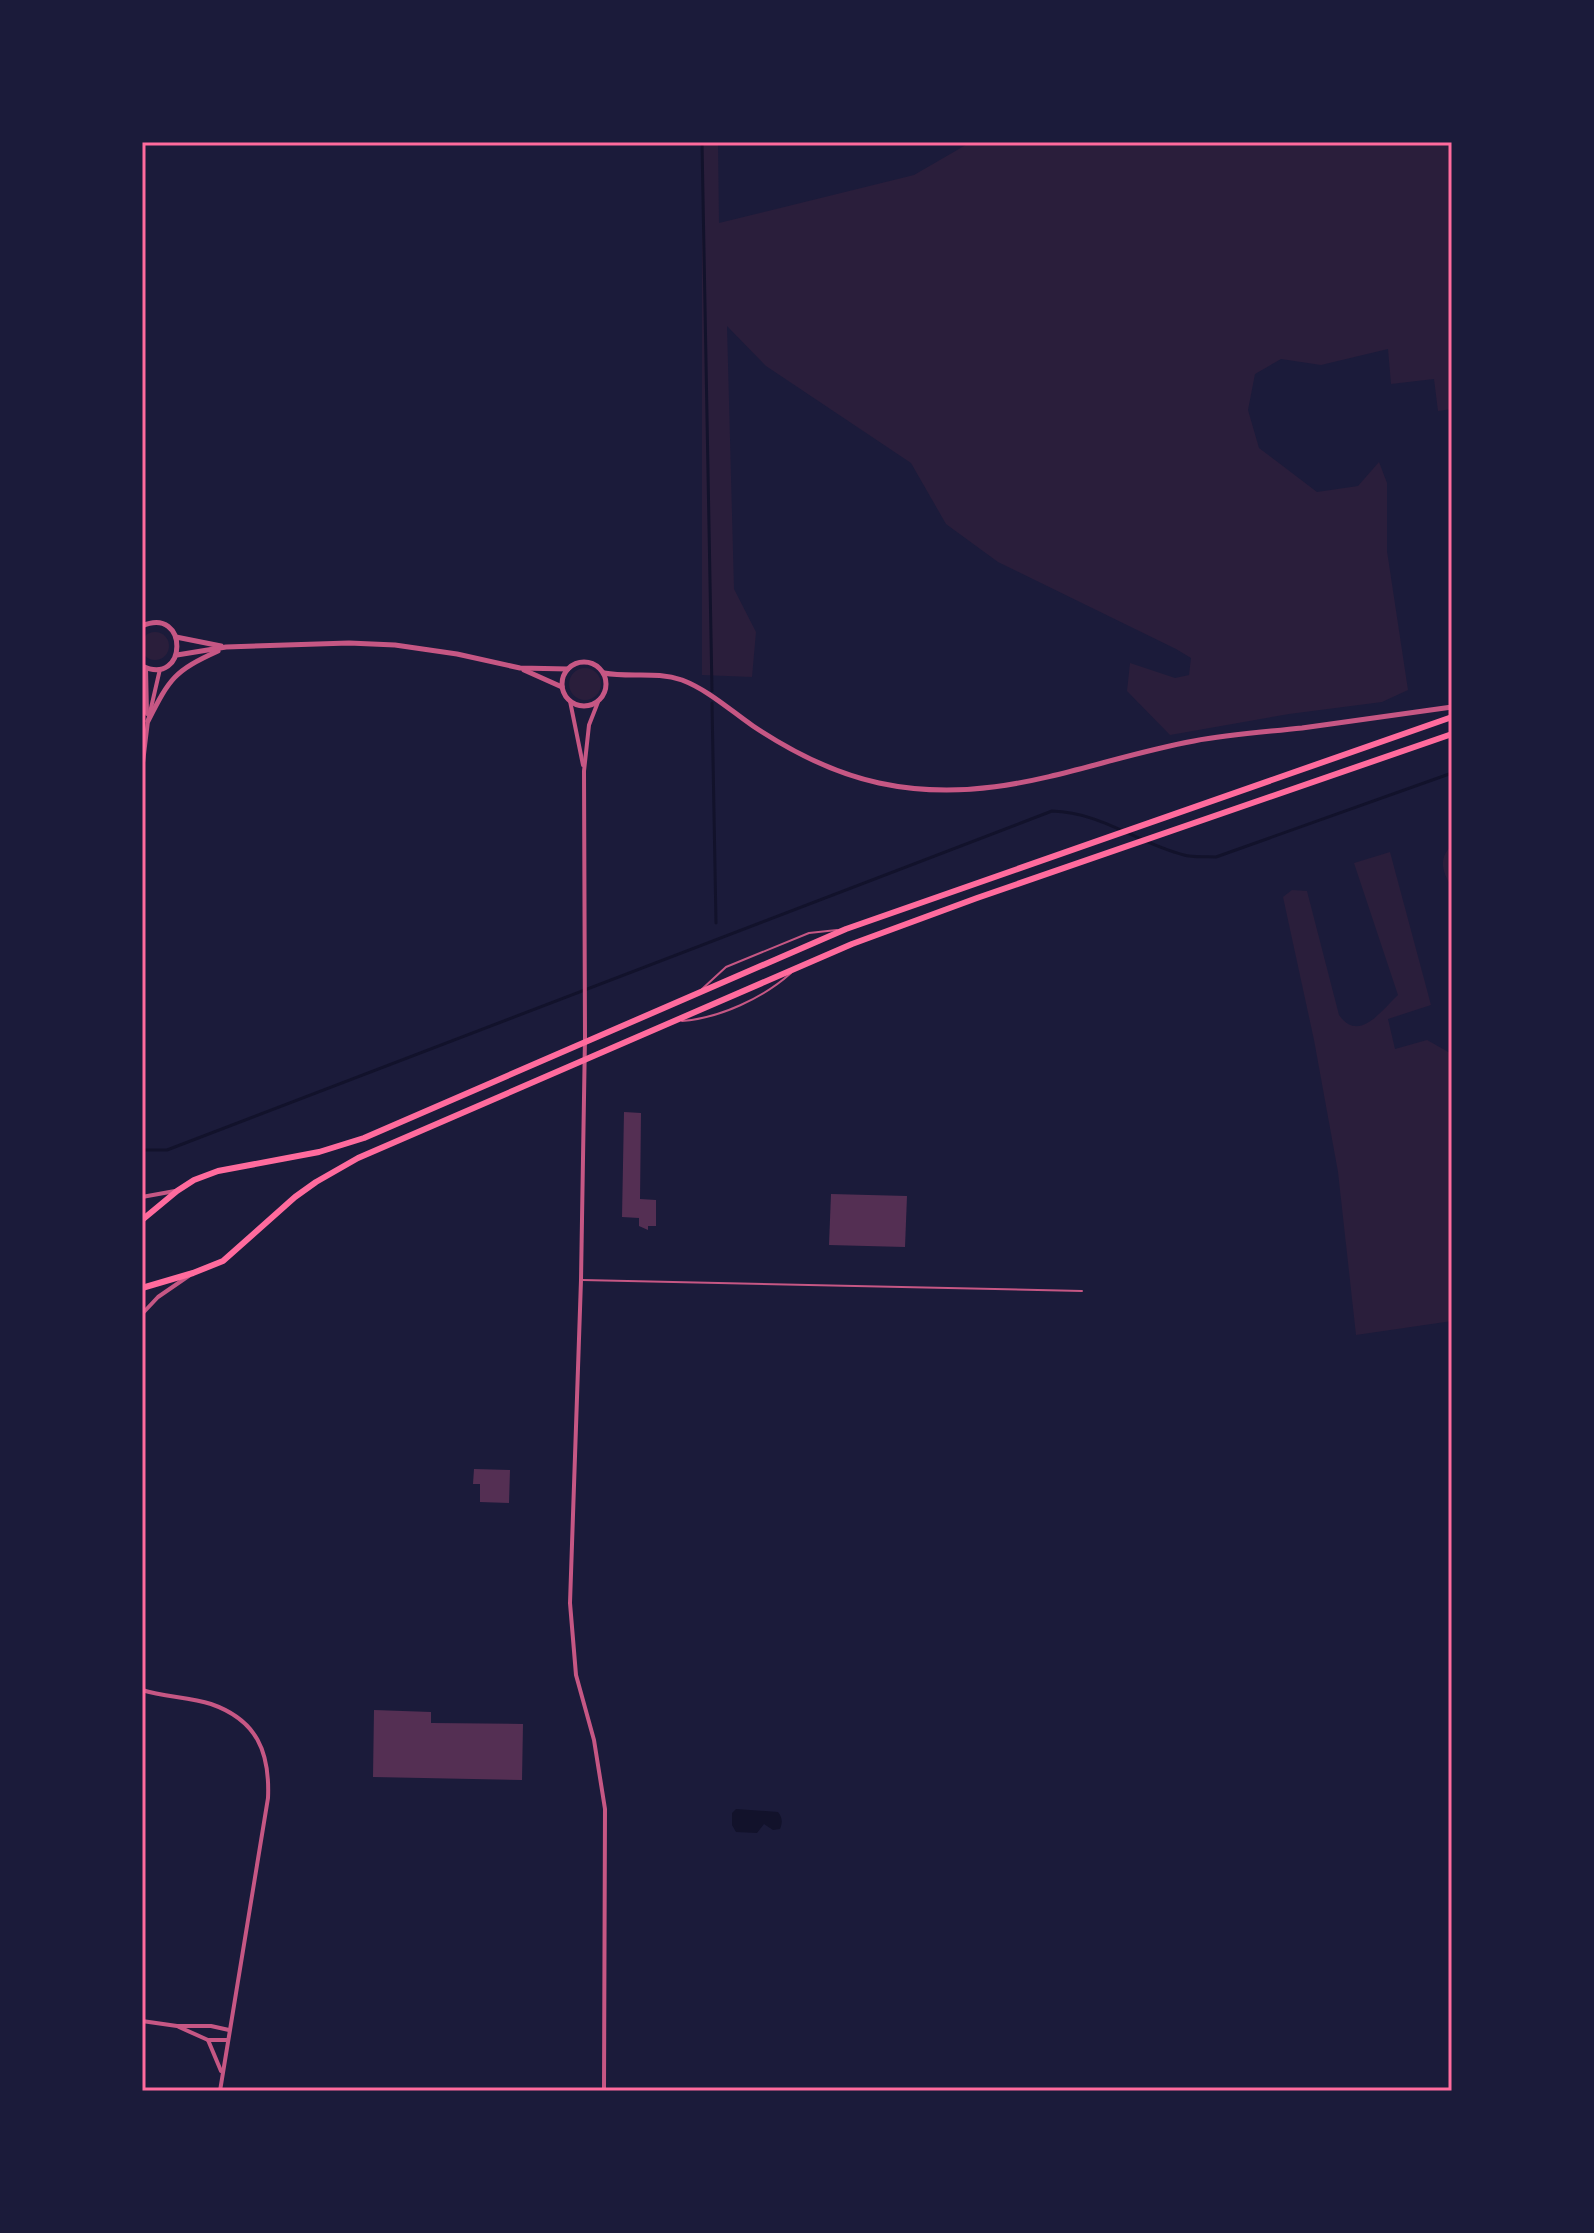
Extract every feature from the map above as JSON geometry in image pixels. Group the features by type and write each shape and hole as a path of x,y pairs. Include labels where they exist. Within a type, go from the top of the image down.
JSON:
{"main road":[{"path":"142,1220 194,1180 218,1171 319,1152 364,1138 846,929 1452,717"},
{"path":"142,1288 223,1261 295,1197 358,1158 799,966 977,898 1452,734"}],"street":[{"path":"142,626 154,622 163,624 176,637 226,647"},
{"path":"148,721 144,667 160,669 172,663 177,655 176,637"},
{"path":"177,655 226,647 349,643 395,645 457,654 520,668 568,669"},
{"path":"148,721 174,676 183,668 226,647"},
{"path":"584,771 563,677 577,663 587,662 597,665 604,673 606,690 589,725 584,771 581,1280 571,1615 576,1675 599,1765 605,1809 604,2091"},
{"path":"520,668 563,688"},
{"path":"142,771 148,721 160,669"},
{"path":"604,673 618,676 661,674 683,681 704,691 768,736 810,760 880,783 946,790 1039,781 1195,741 1452,707"},
{"path":"570,701 584,706 598,702"},
{"path":"142,1197 177,1191"},
{"path":"142,1314 158,1297 193,1273"},
{"path":"142,1690 211,1704 245,1721 261,1744 269,1771 268,1798 220,2091"},
{"path":"142,2021 229,2030"},
{"path":"177,2026 208,2040 228,2040"},
{"path":"208,2040 222,2074"}],"lane":[{"path":"697,993 726,967 809,933 846,929"},
{"path":"669,1022 705,1019 776,986 799,966"},
{"path":"581,1280 1082,1291"}],"shaded area":[{"path":"702,142 718,142 719,223 914,175 971,142 1452,142 1452,409 1438,411 1434,379 1391,384 1388,349 1321,365 1281,359 1255,374 1248,410 1259,448 1317,492 1358,486 1379,462 1387,483 1387,551 1408,690 1382,702 1289,714 1170,735 1127,691 1130,663 1175,678 1189,675 1191,658 998,562 946,524 911,463 766,366 727,326 734,589 756,632 752,677 702,675"},
{"path":"155,632 165,636 169,646 165,656 155,660 145,656 141,646 145,636"},
{"path":"585,668 596,673 601,684 596,695 585,700 574,695 569,684 574,673"},
{"path":"1452,845 1452,888 1443,861"},
{"path":"1390,852 1431,1005 1388,1019 1395,1049 1427,1040 1452,1054 1452,1321 1356,1335 1338,1172 1283,897 1292,890 1307,891 1339,1015 1347,1023 1362,1025 1377,1016 1398,995 1354,863"},
{"path":"736,1809 778,1812 782,1824 780,1829 773,1830 764,1824 757,1833 736,1832 732,1825 732,1813"}],"building":[{"path":"624,1112 641,1113 640,1199 656,1200 656,1226 648,1226 648,1230 639,1226 639,1218 622,1217"},
{"path":"831,1194 907,1196 905,1247 829,1245"},
{"path":"474,1469 510,1470 509,1503 480,1502 480,1484 473,1484"},
{"path":"374,1710 431,1712 431,1723 523,1724 522,1780 373,1777"}],"waterway":[{"path":"702,142 712,691"},
{"path":"712,703 716,923"},
{"path":"142,1150 167,1150 1052,811 1103,822 1184,855 1216,857 1452,773"}]}
